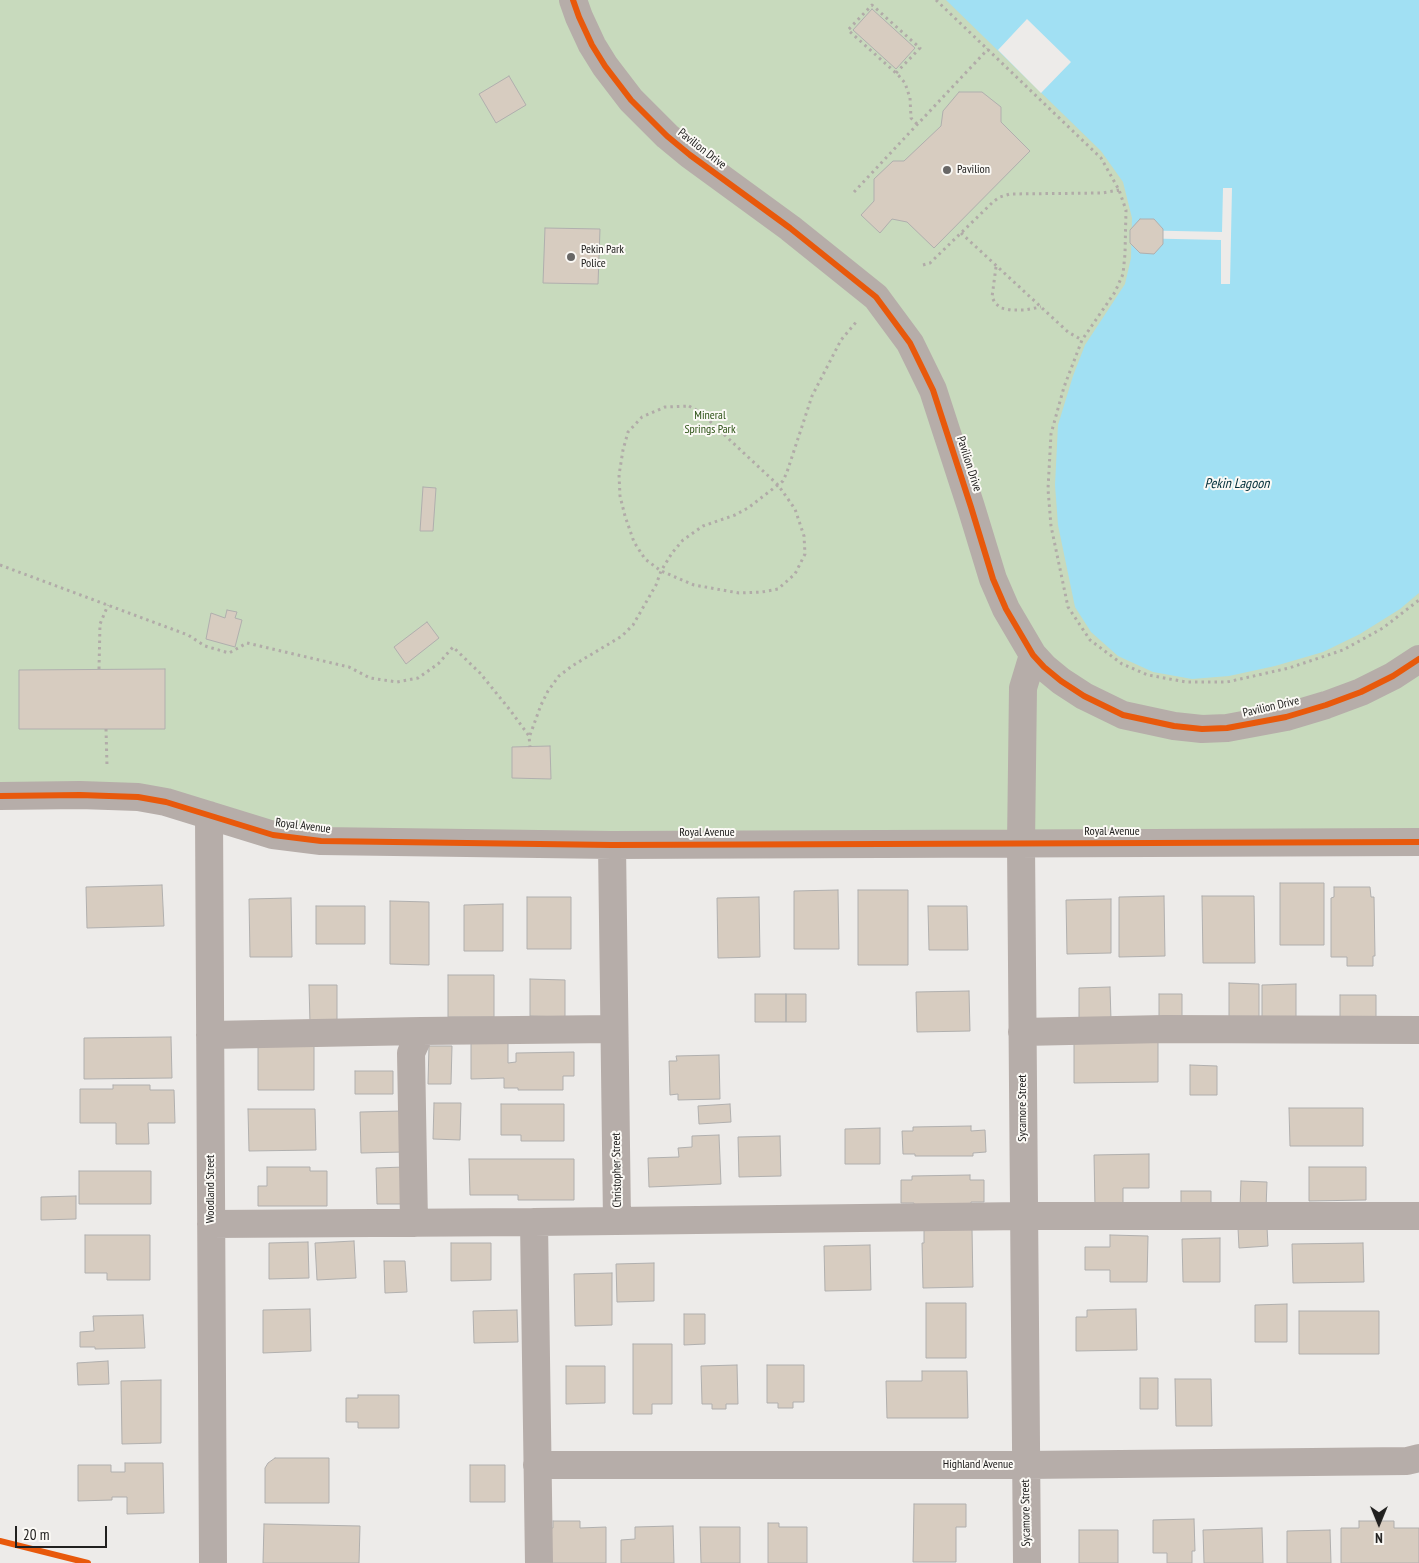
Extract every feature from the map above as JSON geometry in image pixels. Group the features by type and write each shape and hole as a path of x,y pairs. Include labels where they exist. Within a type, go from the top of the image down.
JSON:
{"street":[{"name":"Pavilion Drive","path":"573,0 592,45 604,66 631,100 667,136 690,155 790,228 876,297 910,343 932,390 972,507 993,579 1006,609 1033,655 1061,681 1084,696 1123,715 1174,726 1202,729 1227,728 1286,717 1326,705 1361,692 1419,659"},
{"name":"Sycamore Street","path":"1027,1563 1021,844 1023,688 1033,655"},
{"name":"Royal Avenue","path":"0,796 80,795 138,797 166,802 274,835 321,841 612,845 1419,842"},
{"name":"Woodland Street","path":"209,815 213,1563"},
{"name":"Christopher Street","path":"211,1224 617,1221 612,845"},
{"path":"210,1035 614,1029"},
{"path":"1022,1032 1164,1029 1419,1030"},
{"path":"414,1223 411,1053 421,1031"},
{"path":"617,1221 1024,1216 1419,1216"},
{"path":"534,1222 539,1563"},
{"name":"Highland Avenue","path":"537,1465 1025,1465 1407,1461 1419,1458"}],"path":[{"path":"936,0 1101,158 1120,190 1126,210 1123,274 1115,292 1082,340 1064,387 1051,434 1048,489 1051,526 1068,607 1090,640 1122,664 1148,675 1186,682 1227,682 1289,668 1343,650 1383,628 1419,600"},
{"path":"896,73 920,48 872,5 848,30 905,83 910,98 912,118 918,125"},
{"path":"854,192 988,49"},
{"path":"923,265 930,263 1000,197 1010,194 1102,193 1120,190"},
{"path":"960,234 1068,332 1082,340"},
{"path":"996,266 992,297 995,304 1001,308 1011,310 1041,307"},
{"path":"530,747 529,736 541,705 559,676 622,636 633,625 656,585 661,571 678,547 704,526 726,519 748,508 782,481 787,472 812,396 841,340 859,319"},
{"path":"689,406 700,412 778,485 795,509 804,536 805,554 795,574 778,590 738,592 694,585 661,571 645,559 634,542 625,516 620,496 619,474 628,432 642,417 665,407 689,406"},
{"path":"0,565 188,635 204,646 229,653 247,643 349,667 370,678 397,682 418,678 438,664 453,647 480,673 529,736"},
{"path":"99,669 100,624 108,605"},
{"path":"106,729 107,773"}],"green space":[{"name":"Mineral Springs Park","path":"0,0 1419,0 1419,841 344,841 209,815 0,798"}],"water":[{"name":"Pekin Lagoon","path":"946,0 1419,0 1419,593 1400,609 1360,634 1323,652 1275,666 1229,676 1192,679 1153,672 1118,656 1091,632 1075,607 1058,525 1055,485 1058,425 1085,345 1125,284 1131,258 1132,218 1123,182 1101,151"}],"pier":[{"path":"1027,19 1071,62 1041,93 998,50"},
{"path":"1223,188 1232,188 1230,284 1221,284 1221,240 1130,238 1130,230 1222,232"}],"building":[{"path":"872,9 915,48 896,69 853,30"},
{"path":"509,76 526,105 496,123 479,94"},
{"name":"Pavilion","path":"959,92 982,92 1001,107 1001,122 1030,151 934,248 907,222 892,219 880,233 861,215 874,201 874,179 893,161 904,161 941,126 943,111"},
{"path":"1140,219 1154,219 1163,229 1163,244 1154,254 1140,253 1130,243 1130,230"},
{"path":"545,228 600,229 598,284 543,283"},
{"path":"423,487 436,488 433,531 420,531"},
{"path":"227,610 237,612 235,618 242,620 235,647 206,639 211,613 225,618"},
{"path":"427,622 439,638 406,664 394,647"},
{"path":"165,669 165,729 19,729 19,670"},
{"path":"550,746 551,779 512,778 512,747"},
{"path":"1280,883 1324,883 1324,945 1280,945"},
{"path":"162,885 164,926 87,928 86,887"},
{"path":"1334,887 1370,887 1371,897 1374,897 1375,956 1373,956 1373,966 1347,966 1347,957 1331,957 1331,898 1334,897"},
{"path":"838,890 839,949 794,949 794,891"},
{"path":"858,890 908,890 908,965 858,965"},
{"path":"1164,896 1165,956 1119,957 1119,897"},
{"path":"1202,896 1254,896 1255,963 1203,963"},
{"path":"527,897 571,897 571,949 527,949"},
{"path":"759,897 760,957 718,958 717,898"},
{"path":"291,898 292,957 250,957 249,899"},
{"path":"1111,899 1111,953 1067,954 1066,900"},
{"path":"390,901 429,902 429,965 390,964"},
{"path":"503,904 503,951 464,951 464,905"},
{"path":"316,906 365,906 365,944 316,944"},
{"path":"928,906 967,906 968,950 929,950"},
{"path":"448,975 494,975 494,1017 448,1017"},
{"path":"530,979 565,980 565,1017 530,1016"},
{"path":"1229,983 1259,984 1259,1022 1229,1021"},
{"path":"1296,984 1296,1021 1262,1021 1262,985"},
{"path":"309,985 337,985 337,1022 310,1023"},
{"path":"1110,987 1111,1020 1079,1021 1079,988"},
{"path":"969,991 970,1031 917,1032 916,992"},
{"path":"755,994 786,994 786,1022 755,1022"},
{"path":"786,994 806,994 806,1022 786,1022"},
{"path":"1159,994 1182,994 1182,1021 1159,1021"},
{"path":"1340,995 1376,995 1376,1022 1340,1022"},
{"path":"171,1037 172,1078 84,1079 84,1038"},
{"path":"508,1041 508,1063 516,1062 516,1053 574,1052 574,1076 563,1076 563,1090 518,1090 518,1088 504,1088 504,1078 471,1079 471,1042"},
{"path":"1158,1042 1158,1082 1074,1083 1074,1043"},
{"path":"258,1045 314,1045 314,1090 258,1090"},
{"path":"429,1046 452,1046 451,1084 428,1084"},
{"path":"719,1055 720,1099 678,1100 678,1094 670,1095 669,1061 677,1061 676,1056"},
{"path":"1190,1065 1217,1066 1217,1095 1190,1095"},
{"path":"355,1071 393,1071 393,1094 355,1094"},
{"path":"113,1085 150,1085 150,1090 174,1090 175,1123 148,1123 149,1144 116,1144 116,1123 80,1123 80,1089 113,1089"},
{"path":"434,1103 461,1103 460,1140 433,1139"},
{"path":"501,1104 564,1104 564,1141 521,1141 521,1135 501,1135"},
{"path":"730,1104 731,1122 699,1124 698,1106"},
{"path":"1289,1108 1363,1108 1363,1146 1290,1146"},
{"path":"248,1109 315,1109 316,1150 249,1151"},
{"path":"403,1111 404,1152 361,1153 360,1112"},
{"path":"971,1126 971,1131 985,1130 986,1152 973,1153 973,1156 915,1156 915,1154 903,1154 902,1131 913,1131 913,1127"},
{"path":"880,1128 880,1164 845,1164 845,1129"},
{"path":"719,1135 721,1184 649,1187 648,1158 679,1157 678,1148 692,1147 692,1136"},
{"path":"780,1136 781,1176 739,1177 738,1137"},
{"path":"1149,1154 1149,1188 1123,1188 1123,1206 1095,1207 1094,1155"},
{"path":"469,1159 574,1159 574,1200 518,1200 518,1195 470,1195"},
{"path":"267,1167 310,1167 310,1171 327,1171 327,1206 258,1206 258,1186 267,1186"},
{"path":"404,1167 405,1204 377,1204 376,1168"},
{"path":"1309,1167 1366,1167 1366,1200 1309,1201"},
{"path":"79,1171 151,1171 151,1204 79,1204"},
{"path":"970,1175 970,1180 984,1180 984,1202 971,1202 971,1205 914,1206 914,1203 901,1203 901,1180 912,1180 912,1176"},
{"path":"1241,1181 1267,1182 1266,1208 1240,1208"},
{"path":"1181,1191 1211,1191 1211,1208 1181,1208"},
{"path":"76,1196 76,1219 41,1220 41,1197"},
{"path":"1267,1227 1268,1246 1239,1248 1238,1228"},
{"path":"972,1228 973,1287 923,1288 922,1243 924,1243 924,1229"},
{"path":"85,1235 150,1235 150,1280 107,1280 107,1273 85,1273"},
{"path":"1110,1235 1148,1236 1147,1282 1110,1282 1110,1270 1085,1270 1085,1247 1110,1247"},
{"path":"1220,1238 1220,1282 1183,1282 1182,1239"},
{"path":"354,1241 356,1278 317,1280 315,1243"},
{"path":"308,1242 309,1278 269,1279 269,1243"},
{"path":"451,1243 491,1243 491,1280 451,1281"},
{"path":"1363,1243 1364,1282 1293,1283 1292,1244"},
{"path":"870,1245 871,1290 825,1291 824,1246"},
{"path":"384,1261 405,1261 407,1292 385,1293"},
{"path":"654,1263 654,1301 617,1302 616,1264"},
{"path":"612,1273 612,1325 575,1326 574,1274"},
{"path":"926,1303 966,1303 966,1358 926,1358"},
{"path":"1287,1304 1287,1342 1255,1342 1255,1305"},
{"path":"310,1309 311,1351 263,1353 263,1310"},
{"path":"1136,1309 1137,1350 1076,1351 1076,1317 1087,1317 1087,1310"},
{"path":"517,1310 518,1342 474,1343 473,1311"},
{"path":"1299,1311 1379,1311 1379,1354 1299,1354"},
{"path":"684,1314 705,1314 705,1344 684,1345"},
{"path":"143,1315 145,1348 95,1349 95,1347 80,1347 80,1332 94,1331 93,1316"},
{"path":"633,1344 672,1344 672,1404 652,1404 652,1414 633,1414"},
{"path":"108,1361 109,1384 78,1385 77,1363"},
{"path":"737,1365 738,1404 726,1404 726,1409 712,1409 712,1404 702,1404 701,1366"},
{"path":"767,1365 804,1365 804,1402 793,1402 793,1408 778,1408 778,1403 767,1403"},
{"path":"566,1366 605,1366 605,1403 566,1404"},
{"path":"922,1371 967,1371 968,1418 887,1418 886,1381 922,1381"},
{"path":"1140,1378 1158,1378 1158,1409 1140,1409"},
{"path":"1175,1379 1211,1379 1212,1426 1176,1426"},
{"path":"161,1380 161,1443 122,1444 121,1381"},
{"path":"358,1395 399,1395 399,1428 358,1428 358,1422 346,1422 346,1398 358,1398"},
{"path":"275,1458 329,1458 329,1503 265,1503 265,1468"},
{"path":"125,1463 163,1463 164,1513 127,1514 127,1497 112,1497 112,1500 78,1501 78,1465 111,1465 111,1472 125,1472"},
{"path":"470,1465 505,1465 505,1502 470,1502"},
{"path":"914,1504 966,1504 966,1527 956,1527 956,1562 913,1562"},
{"path":"1194,1519 1195,1551 1192,1551 1192,1563 1167,1563 1167,1553 1153,1553 1153,1520"},
{"path":"553,1521 580,1521 580,1528 606,1527 606,1563 551,1563 550,1528 553,1528"},
{"path":"1359,1521 1394,1521 1394,1528 1419,1528 1419,1563 1341,1563 1341,1528 1359,1528"},
{"path":"768,1523 779,1523 779,1527 807,1527 807,1563 768,1563"},
{"path":"264,1524 360,1526 359,1563 263,1563"},
{"path":"673,1526 674,1563 621,1563 621,1540 635,1539 635,1527"},
{"path":"700,1527 740,1527 740,1563 701,1563"},
{"path":"1262,1528 1263,1563 1204,1563 1203,1530"},
{"path":"1079,1530 1118,1530 1118,1563 1079,1563"},
{"path":"1330,1530 1331,1563 1287,1563 1287,1531"}],"cycle path":[{"path":"573,0 592,45 605,66 631,100 667,136 690,155 790,228 876,297 910,343 933,390 993,579 1006,609 1033,655 1061,681 1084,696 1123,715 1174,726 1202,729 1227,728 1286,717 1326,705 1361,692 1393,676 1419,659"},
{"path":"0,796 80,795 138,797 166,802 273,835 321,841 612,845 1419,842"},
{"path":"0,1541 88,1563"}],"place":[{"name":"Pavilion","path":"947,170"},
{"name":"Pekin Park Police","path":"571,257"}]}
